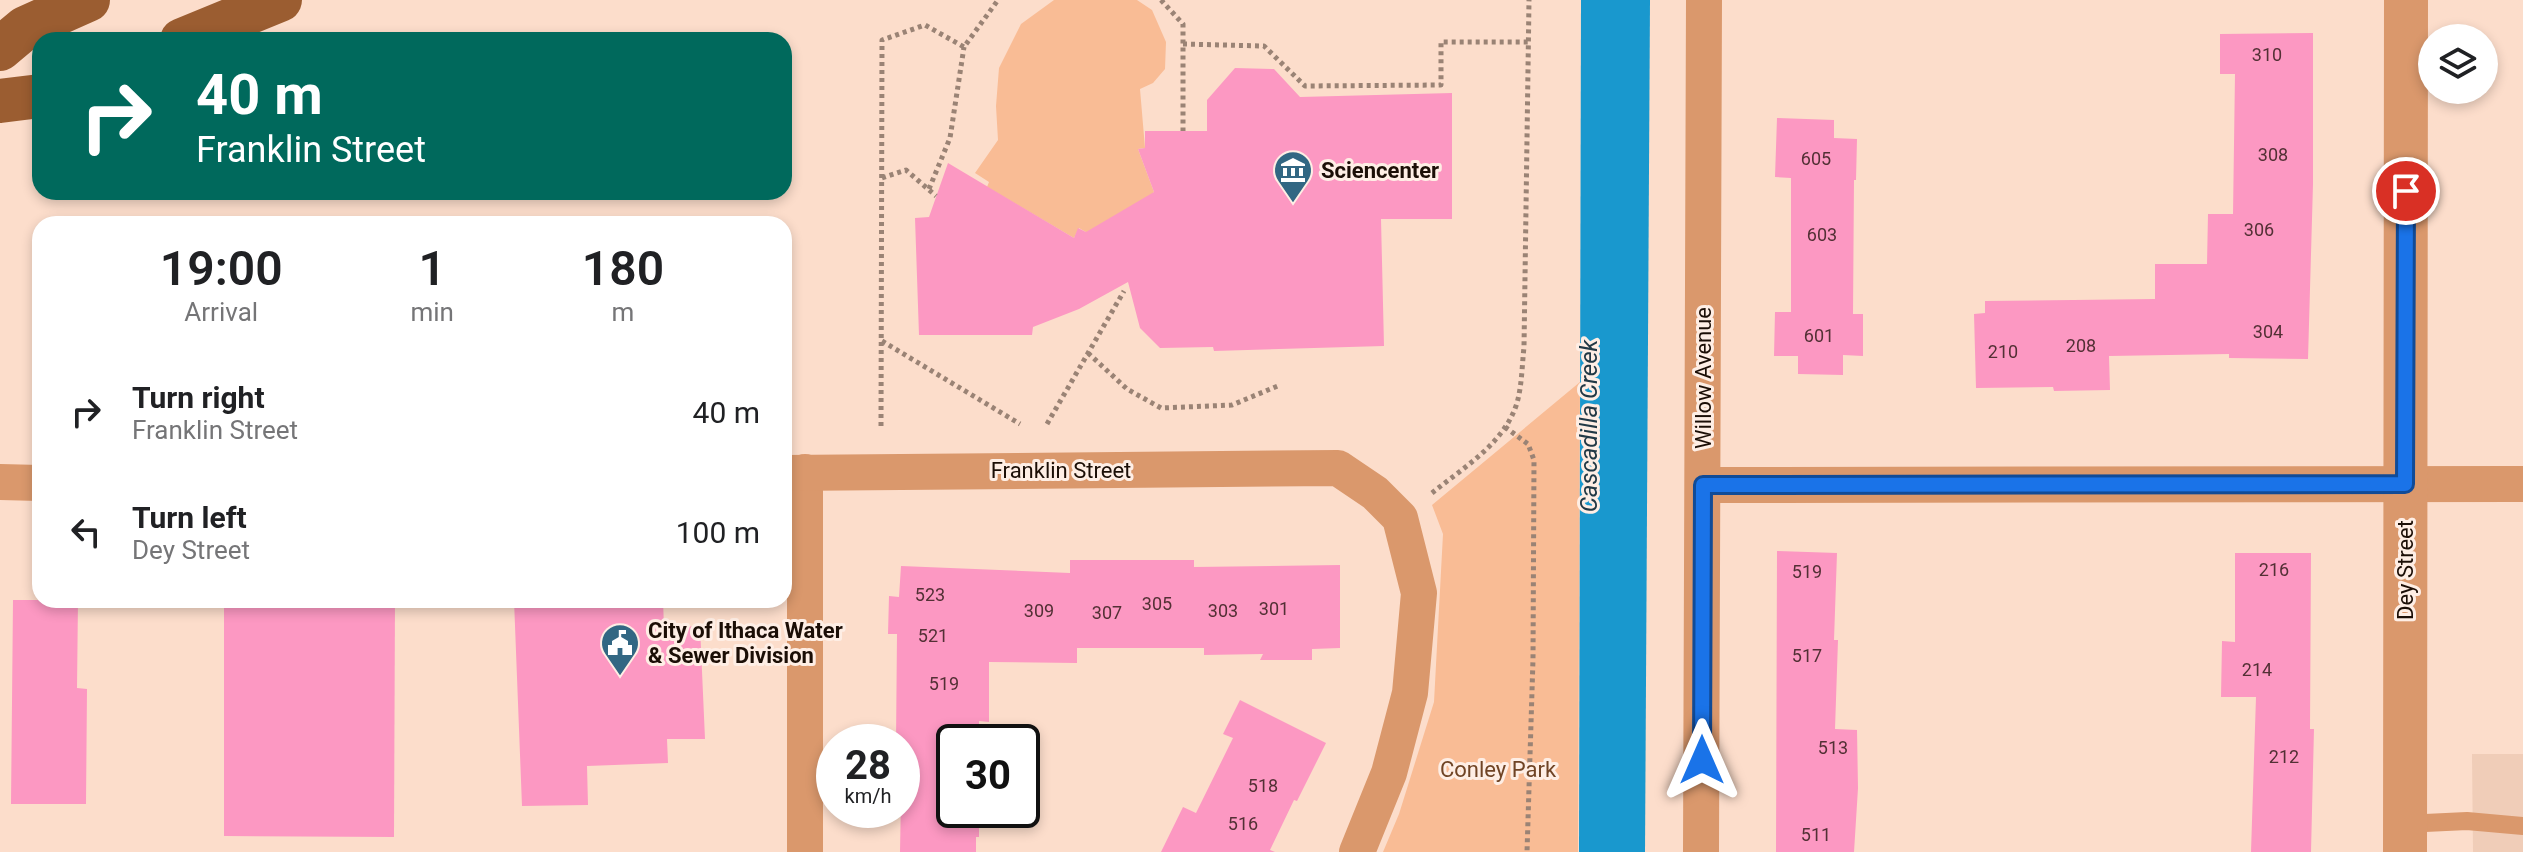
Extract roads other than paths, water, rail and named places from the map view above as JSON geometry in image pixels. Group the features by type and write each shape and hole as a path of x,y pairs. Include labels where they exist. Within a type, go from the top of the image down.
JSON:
{"highway":[{"path":"0,49 25,28 88,0"},
{"path":"202,32 280,0"},
{"path":"0,101 32,97"}],"street":[{"name":"Willow Avenue","path":"1701,852 1704,0"},
{"name":"Dey Street","path":"2404,838 2406,0"},
{"name":"Franklin Street","path":"794,473 1338,468 1375,493 1400,518 1419,593 1410,693 1389,773 1357,852"},
{"path":"794,473 805,852"},
{"path":"0,482 32,483"},
{"path":"1703,485 2523,484"}],"lane":[{"path":"2404,838 2467,821 2523,826"}],"water":[{"name":"Cascadilla Creek","path":"1581,0 1650,0 1645,852 1579,852"}],"place":[{"name":"Sciencenter","path":"1293,204"},
{"name":"City of Ithaca Water & Sewer Division","path":"620,677"}],"park label":[{"name":"Conley Park","path":"1498,769"}]}
